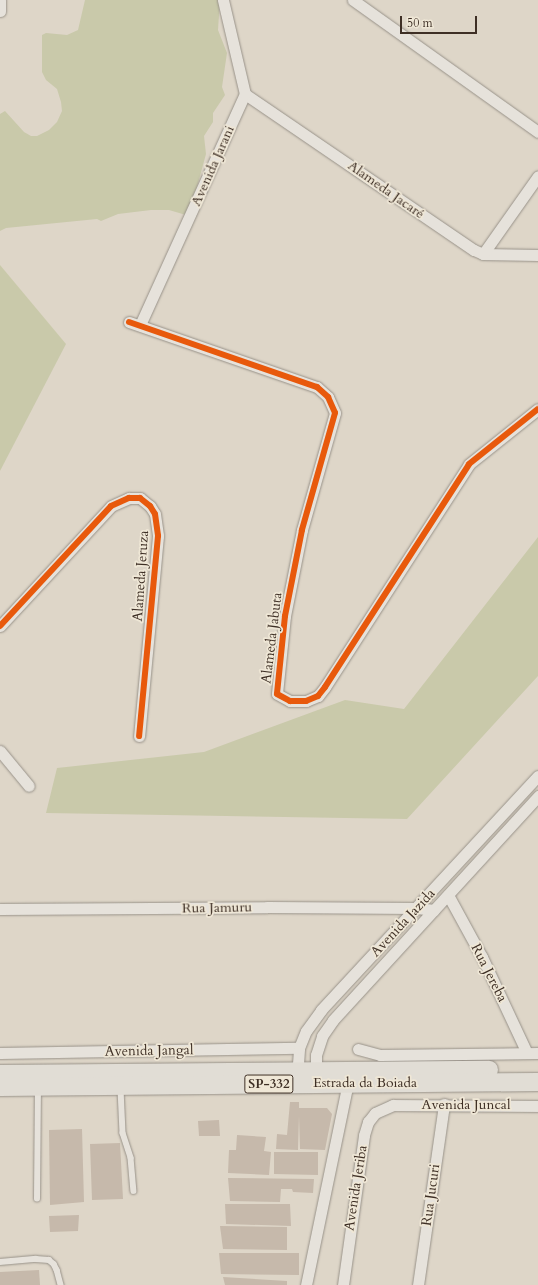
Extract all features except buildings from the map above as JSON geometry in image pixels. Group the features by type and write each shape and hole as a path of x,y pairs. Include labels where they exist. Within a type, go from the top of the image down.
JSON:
{"main road":[{"name":"Estrada da Boiada","path":"0,1074 316,1077 538,1070"},
{"name":"Estrada da Boiada","path":"0,1087 121,1087 297,1077"},
{"name":"Estrada da Boiada","path":"316,1077 348,1083 538,1082"}],"street":[{"path":"0,0 0,11"},
{"path":"223,0 245,94"},
{"path":"353,0 538,132"},
{"name":"Alameda Jacaré","path":"245,94 460,242 483,254 538,255"},
{"name":"Avenida Jarani","path":"140,325 245,94"},
{"path":"483,254 538,176"},
{"name":"Alameda Jabuta","path":"129,322 317,387 328,397 333,407 335,413 302,530 285,616 277,694 290,701 306,701 318,696 469,464 538,409"},
{"name":"Alameda Jeruza","path":"0,626 111,506 129,498 140,498 150,506 155,514 158,536 139,736"},
{"path":"0,751 29,786"},
{"name":"Avenida Jazida","path":"297,1077 299,1048 306,1030 321,1010 538,776"},
{"name":"Avenida Jazida","path":"316,1077 318,1049 322,1036 329,1025 538,796"},
{"name":"Rua Jereba","path":"448,895 485,964 527,1053"},
{"name":"Rua Jamuru","path":"0,909 259,907 417,908 434,910"},
{"name":"Avenida Jangal","path":"0,1053 299,1048"},
{"path":"358,1048 380,1055 538,1053"},
{"path":"306,1285 348,1083"},
{"name":"Avenida Juncal","path":"393,1105 444,1104 538,1106"},
{"name":"Rua Jucuri","path":"418,1285 444,1104"},
{"name":"Avenida Jeriba","path":"343,1285 364,1135 368,1122 375,1113 393,1105"}],"lane":[{"path":"37,1199 38,1086"},
{"path":"121,1087 122,1133 131,1158 134,1191"},
{"path":"0,1262 36,1259 49,1260 58,1270 61,1285"}],"green space":[{"path":"85,0 220,0 218,30 227,53 222,87 225,95 213,113 213,122 204,136 206,154 194,198 197,216 186,215 169,210 151,210 118,214 101,221 97,219 6,228 0,231 0,114 5,111 24,132 31,136 37,136 49,130 57,122 62,111 61,102 57,89 46,80 42,72 42,35 46,33 67,35 78,30"},
{"path":"0,265 66,344 0,471"},
{"path":"538,537 538,676 407,819 46,813 57,768 204,752 345,700 404,709"}],"cycle path":[{"path":"129,322 317,387 328,397 335,413 302,530 285,616 277,694 290,701 306,701 318,696 469,464 538,409"},
{"path":"0,626 111,506 129,498 140,498 150,506 155,514 158,536 139,736"}]}
